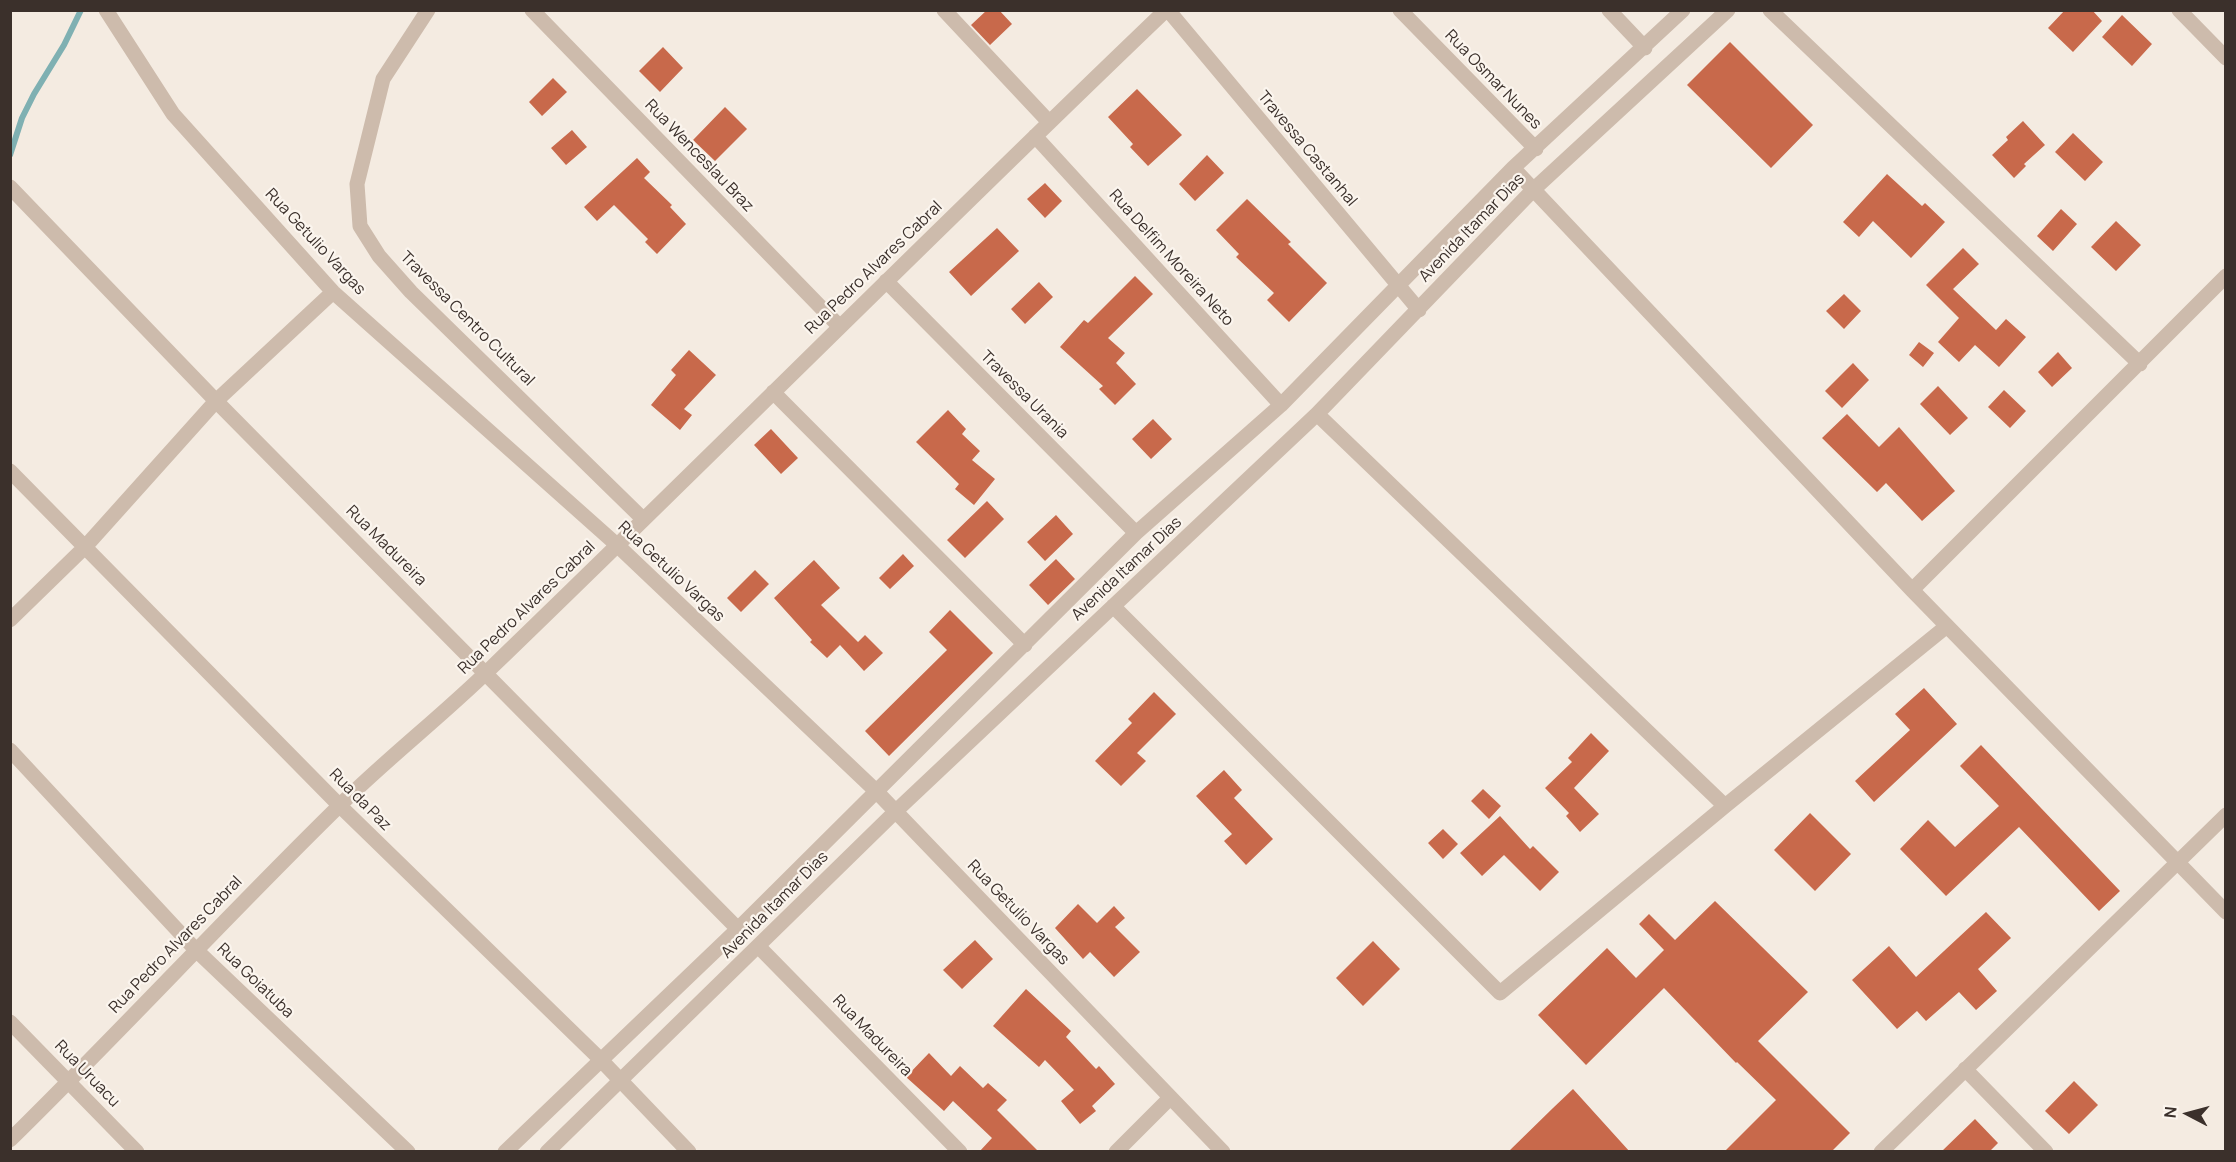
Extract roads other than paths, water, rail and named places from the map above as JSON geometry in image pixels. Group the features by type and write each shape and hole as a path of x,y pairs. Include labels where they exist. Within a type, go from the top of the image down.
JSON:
{"street":[{"name":"Rua Getulio Vargas","path":"106,10 173,114 333,292 617,545 876,791 1223,1152"},
{"name":"Travessa Centro Cultural","path":"428,10 383,79 357,184 360,226 379,256 411,292 644,519"},
{"name":"Rua Wenceslau Braz","path":"532,10 839,326"},
{"path":"944,10 1049,122"},
{"name":"Rua Pedro Alvares Cabral","path":"10,1140 69,1082 195,949 339,806 486,673 839,326 1167,10"},
{"name":"Travessa Castanhal","path":"1167,10 1419,310"},
{"name":"Rua Osmar Nunes","path":"1400,10 1536,149"},
{"path":"1609,10 1645,48"},
{"name":"Avenida Itamar Dias","path":"547,1152 896,811 1317,414 1533,190 1728,10"},
{"path":"1770,10 2140,364"},
{"path":"2178,10 2226,58"},
{"name":"Avenida Itamar Dias","path":"505,1152 738,929 1136,533 1281,405 1513,168 1645,48 1678,12"},
{"name":"Rua Delfim Moreira Neto","path":"1035,136 1281,405"},
{"path":"1513,168 1912,590 2226,912"},
{"name":"Rua Madureira","path":"10,187 216,401 738,929"},
{"path":"1912,590 2226,276"},
{"name":"Travessa Urania","path":"886,281 1136,533"},
{"path":"10,620 85,547 216,401 333,292"},
{"path":"773,392 1025,645"},
{"path":"1317,414 1725,806"},
{"name":"Rua da Paz","path":"10,471 339,806 600,1059 689,1152"},
{"path":"1113,606 1500,993 1947,626"},
{"name":"Rua Goiatuba","path":"10,750 195,949 408,1152"},
{"path":"1881,1152 2226,815"},
{"name":"Rua Madureira","path":"759,946 960,1152"},
{"name":"Rua Uruacu","path":"10,1022 137,1152"},
{"path":"1965,1069 2046,1152"},
{"path":"1116,1152 1170,1098"}],"waterway":[{"path":"10,155 22,118 64,45 81,10"}]}
